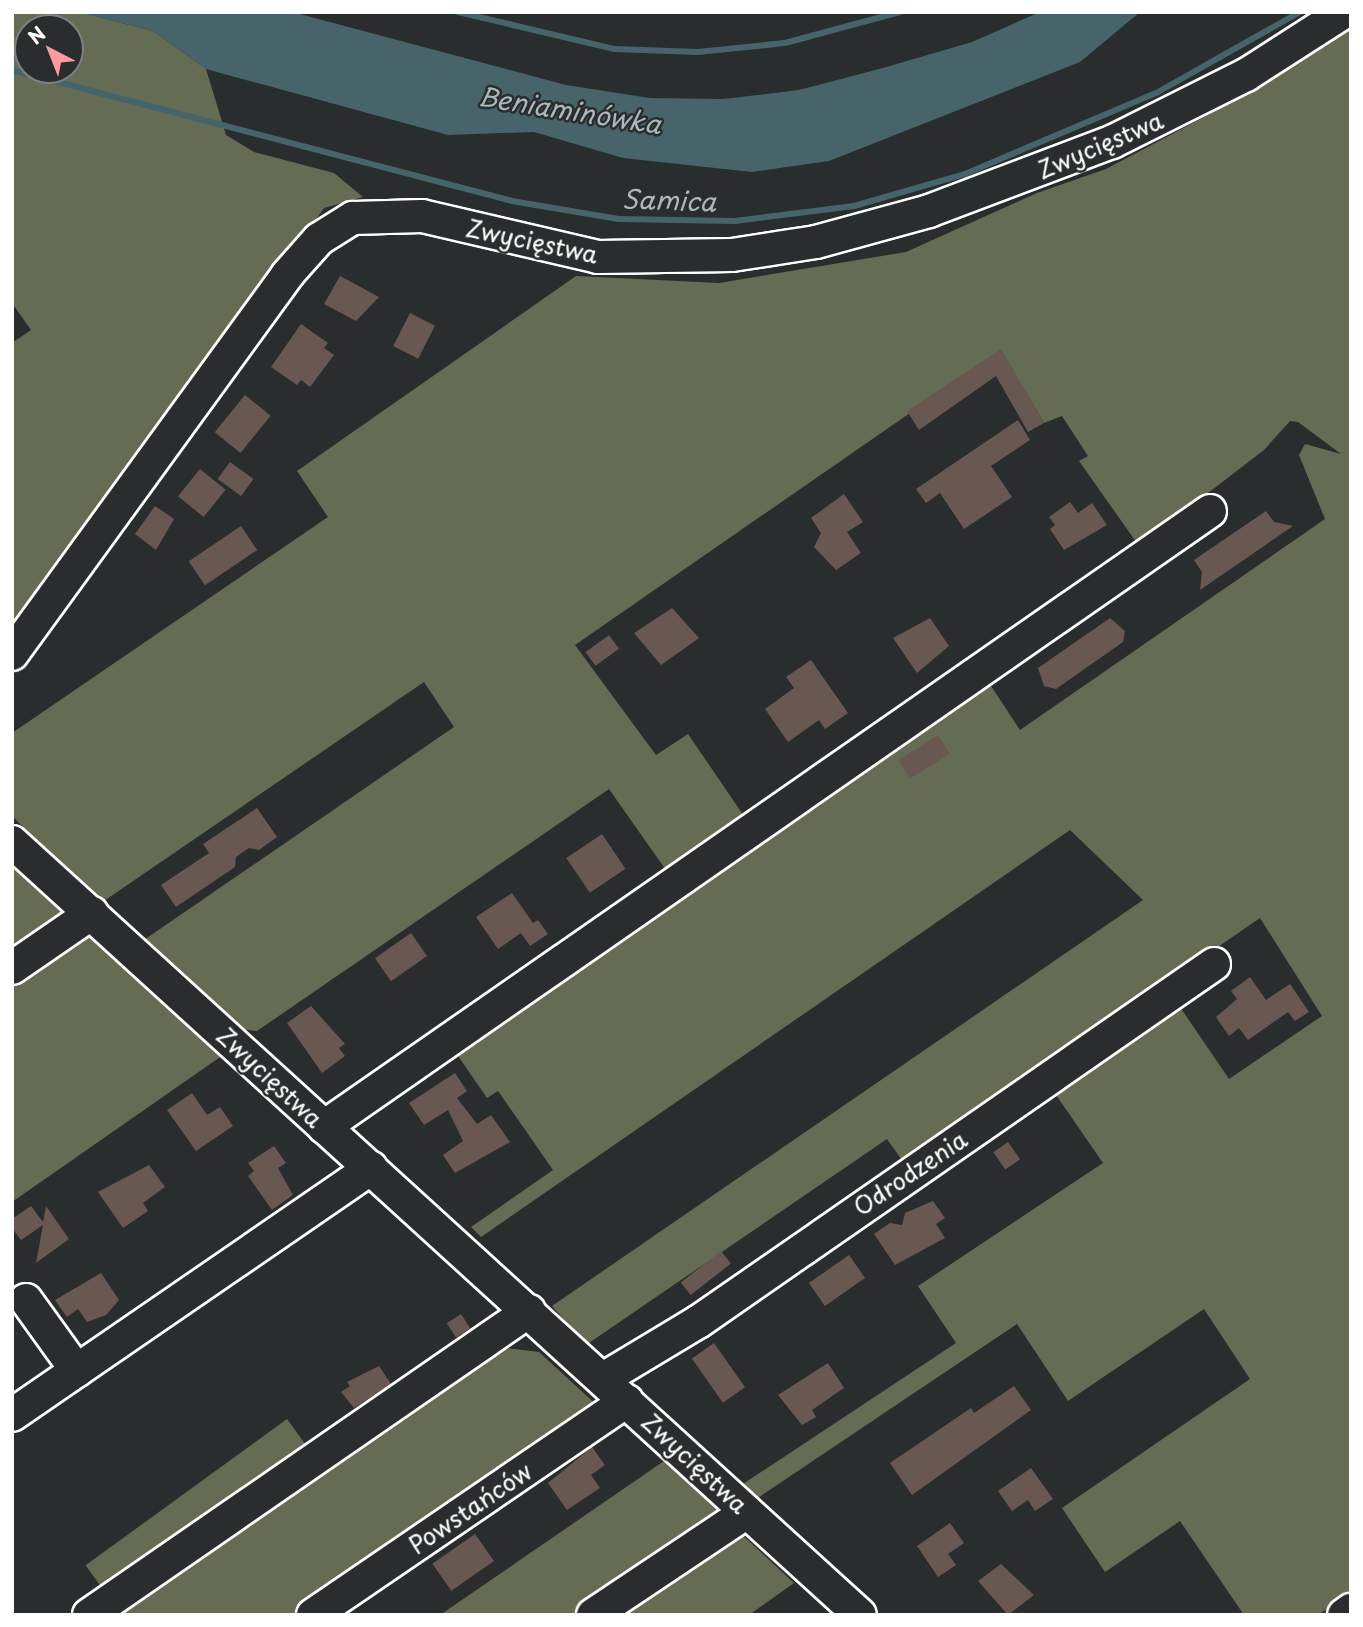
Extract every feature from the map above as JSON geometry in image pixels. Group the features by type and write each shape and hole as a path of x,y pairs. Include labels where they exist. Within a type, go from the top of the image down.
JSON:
{"street":[{"name":"Zwycięstwa","path":"12,654 287,275 319,239 353,218 422,216 598,257 732,255 816,242 929,211 1112,142 1246,75 1344,12"},
{"path":"324,1127 1210,512"},
{"name":"Zwycięstwa","path":"12,842 860,1615"},
{"path":"12,968 92,913"},
{"name":"Odrodzenia","path":"603,1379 698,1322 1214,964"},
{"path":"12,1415 371,1168"},
{"path":"26,1300 77,1371"},
{"path":"89,1615 529,1311"},
{"name":"Powstańców","path":"313,1615 627,1401"},
{"path":"593,1615 747,1512"},
{"path":"1344,1615 1351,1610"}],"green space":[{"path":"12,12 79,12 153,31 206,69 226,135 254,152 334,173 363,197 324,208 12,641 12,343 31,330 12,303"},
{"path":"1351,23 1351,1592 1318,1615 1244,1615 1180,1521 1105,1572 1062,1508 1250,1379 1204,1309 1068,1401 1017,1324 756,1499 740,1486 956,1343 918,1286 1103,1163 1054,1092 1180,1007 1229,1079 1322,1016 1260,918 904,1163 887,1139 586,1345 552,1306 1143,900 1070,830 481,1237 471,1227 553,1170 498,1091 487,1098 454,1050 989,683 1020,730 1325,519 1299,455 1305,444 1341,454 1298,422 1290,421 1264,450 1139,546 1079,461 1088,456 1062,416 1044,423 1001,350 575,645 656,755 688,734 746,819 668,873 609,789 257,1031 240,1029 141,942 454,727 424,682 101,903 12,816 12,733 328,517 297,471 576,276 719,283 906,252 1037,193 1106,169 1210,114"},
{"path":"12,864 73,918 12,960"},
{"path":"85,929 223,1055 12,1202 12,979"},
{"path":"505,1348 539,1352 600,1408 300,1615 113,1615"},
{"path":"287,1419 307,1447 106,1593 86,1565"},
{"path":"667,1459 725,1515 578,1615 440,1615"},
{"path":"736,1529 794,1583 749,1615 611,1615"}],"water":[{"name":"Beniaminówka","path":"79,12 292,12 566,85 650,98 723,99 799,90 883,68 972,42 1040,12 1140,12 1080,62 829,161 752,172 623,158 534,132 448,135 206,69 153,31"}],"building":[{"path":"340,276 379,297 356,321 324,304"},
{"path":"410,313 435,326 418,359 393,346"},
{"path":"301,324 328,343 324,348 334,355 310,387 301,380 297,385 271,367"},
{"path":"1001,349 1044,423 1028,432 996,376 919,430 907,411"},
{"path":"245,395 271,416 240,453 215,432"},
{"path":"1018,420 1030,440 991,466 1012,497 964,529 940,493 926,503 916,489"},
{"path":"230,462 253,479 241,496 218,479"},
{"path":"200,469 226,490 204,517 178,496"},
{"path":"844,494 863,522 847,532 861,553 836,570 814,547 821,533 811,518"},
{"path":"1070,502 1078,513 1092,503 1107,525 1064,550 1050,529 1055,525 1049,517"},
{"path":"155,506 174,519 156,550 135,534"},
{"path":"1266,511 1274,522 1293,526 1200,590 1202,572 1194,560"},
{"path":"241,526 257,550 205,585 189,561"},
{"path":"672,608 699,638 661,665 634,633"},
{"path":"930,618 949,646 917,673 893,638"},
{"path":"1110,618 1125,631 1123,642 1056,689 1044,686 1038,668"},
{"path":"609,635 619,649 596,666 586,652"},
{"path":"811,660 848,713 825,729 819,720 788,742 765,709 794,688 786,677"},
{"path":"938,735 950,754 910,779 898,760"},
{"path":"257,808 277,837 259,850 249,848 236,857 235,867 176,907 161,885 209,853 203,844"},
{"path":"602,834 625,869 590,893 566,858"},
{"path":"512,893 533,923 538,920 548,934 530,946 521,933 498,949 476,917"},
{"path":"411,933 427,956 391,981 375,958"},
{"path":"1250,977 1266,1000 1290,984 1309,1012 1295,1021 1288,1012 1248,1040 1239,1028 1229,1036 1216,1017 1237,999 1231,991"},
{"path":"311,1006 345,1044 339,1048 345,1056 322,1073 287,1023"},
{"path":"455,1073 467,1091 457,1098 477,1124 491,1115 510,1142 455,1173 443,1155 463,1141 448,1110 424,1125 409,1103"},
{"path":"192,1093 207,1115 220,1107 233,1126 196,1151 167,1110"},
{"path":"1008,1142 1020,1159 1005,1170 993,1152"},
{"path":"274,1146 286,1163 278,1168 293,1195 272,1210 248,1176 254,1171 248,1163"},
{"path":"149,1165 165,1187 143,1203 148,1211 123,1228 98,1192"},
{"path":"933,1201 945,1218 936,1224 945,1238 895,1265 874,1234 890,1223 902,1225 905,1213"},
{"path":"31,1206 43,1222 46,1206 69,1239 36,1263 43,1225 21,1240 12,1228 12,1219"},
{"path":"721,1251 731,1264 691,1295 681,1282"},
{"path":"849,1255 865,1278 825,1306 809,1283"},
{"path":"101,1273 119,1300 106,1315 87,1322 78,1309 67,1317 55,1300"},
{"path":"461,1314 470,1328 456,1338 447,1323"},
{"path":"714,1343 745,1387 723,1403 692,1358"},
{"path":"828,1363 844,1388 812,1410 816,1417 802,1425 778,1395"},
{"path":"379,1366 391,1384 354,1408 341,1392 350,1386 347,1382"},
{"path":"1014,1386 1031,1410 912,1495 890,1463 971,1408 974,1413"},
{"path":"592,1447 605,1465 591,1475 600,1488 567,1510 548,1483"},
{"path":"1031,1468 1053,1499 1035,1511 1028,1500 1012,1511 998,1491"},
{"path":"950,1523 964,1543 948,1554 956,1565 938,1577 917,1546"},
{"path":"475,1534 494,1561 451,1591 432,1564"},
{"path":"1001,1564 1034,1595 1008,1615 978,1581"}],"waterway":[{"path":"458,12 614,49 698,52 785,43 900,12"},
{"name":"Samica","path":"12,70 512,201 618,219 735,221 854,206 965,174 1158,92 1300,12"}]}
